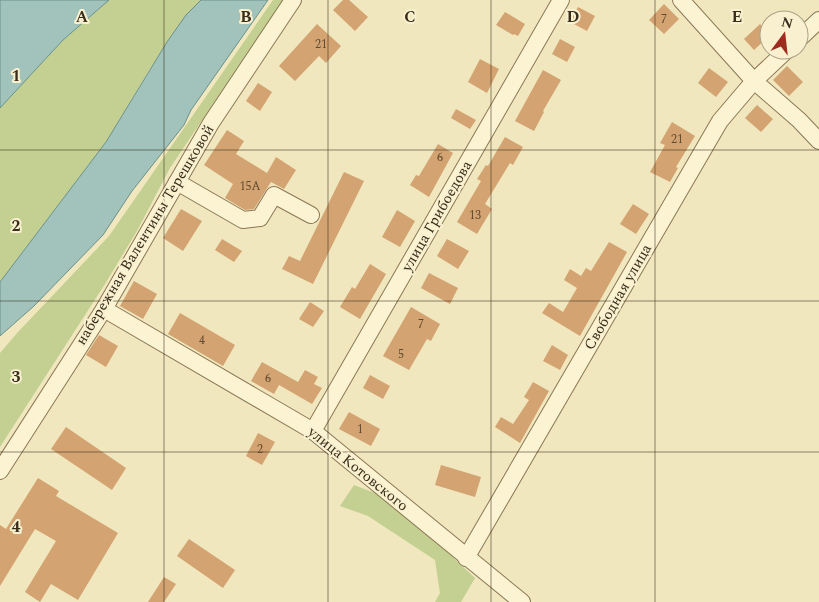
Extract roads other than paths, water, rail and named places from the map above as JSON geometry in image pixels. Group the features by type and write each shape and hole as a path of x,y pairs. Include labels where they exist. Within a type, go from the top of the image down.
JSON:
{"street":[{"name":"набережная Валентины Терешковой","path":"0,471 104,310 211,123 292,0"},
{"name":"улица Грибоедова","path":"314,432 561,0"},
{"path":"681,0 754,81 819,141"},
{"path":"809,30 819,20"},
{"name":"Свободная улица","path":"466,558 720,121 754,81 776,60"},
{"path":"177,182 243,220 260,218 274,194 311,215"},
{"name":"улица Котовского","path":"104,310 314,432 522,602"}],"water":[{"path":"0,0 109,0 63,40 0,108"},
{"path":"201,0 268,0 191,110 184,125 132,191 103,235 34,306 0,336 0,282 106,142 167,42 186,15"}]}
